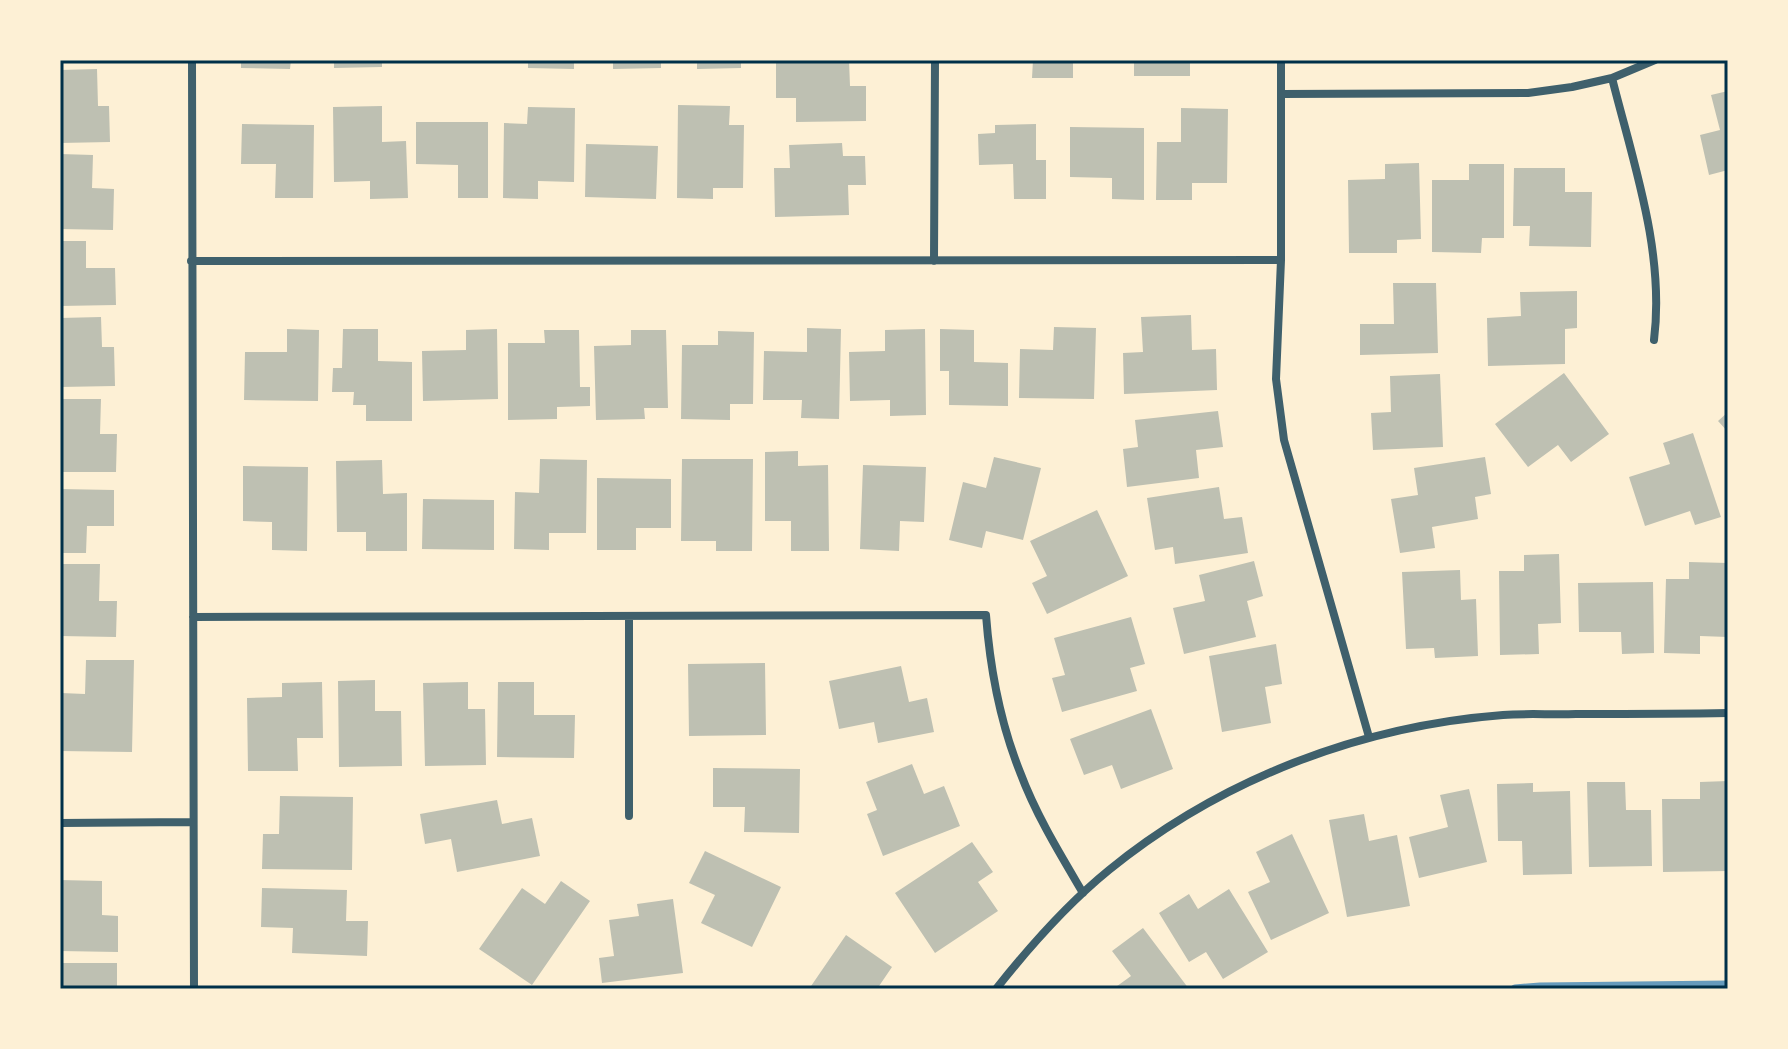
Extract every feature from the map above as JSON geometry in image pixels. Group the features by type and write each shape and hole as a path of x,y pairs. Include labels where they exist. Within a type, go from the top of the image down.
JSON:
{"street":[{"path":"192,60 194,989"},
{"path":"934,261 935,60"},
{"path":"1281,60 1281,260 1276,379 1284,440 1369,737"},
{"path":"1281,94 1528,93 1612,78 1655,60"},
{"path":"1612,78 1649,227 1655,273 1654,340"},
{"path":"191,261 1281,260"},
{"path":"193,617 986,615 997,699 1019,771 1042,823 1083,893"},
{"path":"629,616 629,816"},
{"path":"996,989 1032,945 1110,869 1168,827 1230,791 1295,761 1369,737 1421,725 1505,715 1728,713"},
{"path":"60,823 193,822"}],"building":[{"path":"241,60 291,60 290,69 241,68"},
{"path":"334,60 382,60 382,67 334,68"},
{"path":"528,60 574,60 574,69 528,68"},
{"path":"613,60 661,60 661,68 613,69"},
{"path":"697,60 741,60 741,68 697,69"},
{"path":"776,60 849,60 850,86 866,86 866,121 796,122 796,98 776,98"},
{"path":"1033,60 1073,60 1073,78 1032,78"},
{"path":"1134,60 1190,60 1190,76 1134,76"},
{"path":"97,69 98,106 109,106 110,142 60,143 60,70"},
{"path":"1728,91 1728,170 1709,175 1700,135 1720,130 1711,95"},
{"path":"678,105 730,106 729,125 744,125 743,188 713,188 713,199 677,198"},
{"path":"382,106 382,142 406,141 408,198 370,199 370,181 334,182 333,107"},
{"path":"528,107 575,108 574,182 538,181 538,199 503,198 504,123 527,124"},
{"path":"1181,108 1228,109 1227,183 1192,183 1192,200 1156,200 1157,142 1181,142"},
{"path":"416,122 488,122 488,198 458,198 458,165 416,164"},
{"path":"242,124 314,125 313,198 275,198 276,164 241,164"},
{"path":"1036,124 1036,160 1046,160 1046,199 1014,199 1013,164 979,165 978,134 995,133 995,125"},
{"path":"1070,127 1144,128 1144,200 1112,199 1112,178 1070,177"},
{"path":"842,143 843,156 865,156 866,185 848,185 849,215 775,217 774,168 790,168 789,145"},
{"path":"586,144 658,146 656,199 585,197"},
{"path":"60,154 93,155 92,188 114,189 113,230 60,229"},
{"path":"1419,163 1421,239 1397,240 1397,253 1349,253 1348,180 1385,179 1385,164"},
{"path":"1469,164 1504,164 1504,238 1482,238 1481,253 1432,252 1432,180 1469,180"},
{"path":"1514,168 1565,168 1565,192 1592,192 1591,247 1529,246 1530,226 1513,226"},
{"path":"60,241 86,241 86,268 115,268 116,305 60,306"},
{"path":"1393,283 1436,283 1438,353 1360,355 1360,324 1394,324"},
{"path":"1577,291 1577,328 1565,329 1565,364 1488,366 1487,318 1521,316 1520,292"},
{"path":"1191,315 1192,350 1216,349 1217,390 1124,394 1123,353 1143,352 1141,317"},
{"path":"101,317 102,347 114,347 115,386 60,387 60,318"},
{"path":"1054,327 1096,328 1094,399 1019,398 1020,349 1053,350"},
{"path":"807,328 841,329 839,419 801,418 802,400 763,400 764,351 807,352"},
{"path":"287,329 319,330 318,401 244,400 245,352 287,352"},
{"path":"343,329 378,329 378,361 412,362 412,421 366,421 366,405 353,405 354,392 332,392 333,368 342,368"},
{"path":"497,329 498,399 423,401 422,351 466,350 466,330"},
{"path":"925,329 926,415 890,416 890,400 850,401 849,352 885,351 885,330"},
{"path":"940,329 974,330 974,362 1008,363 1008,406 949,405 949,371 940,371"},
{"path":"544,330 579,330 580,387 590,387 590,406 557,407 557,419 508,420 508,343 545,343"},
{"path":"631,330 666,330 668,408 644,408 645,419 596,420 594,346 631,345"},
{"path":"718,331 754,332 753,404 730,404 730,420 681,419 682,345 718,345"},
{"path":"1564,373 1609,434 1571,462 1558,445 1528,467 1495,424"},
{"path":"1440,374 1443,447 1373,450 1371,413 1391,412 1390,376"},
{"path":"60,399 101,399 100,434 117,434 116,472 60,472"},
{"path":"1218,411 1223,447 1196,450 1199,478 1127,487 1123,449 1138,447 1135,420"},
{"path":"1728,412 1728,432 1718,421"},
{"path":"1693,433 1721,517 1695,525 1690,511 1645,526 1629,477 1670,464 1663,443"},
{"path":"798,451 798,466 828,465 829,551 791,551 791,521 765,521 765,452"},
{"path":"994,457 1041,468 1023,540 986,531 982,548 949,540 963,482 986,488"},
{"path":"1485,457 1491,494 1475,497 1478,519 1432,527 1435,548 1400,553 1391,499 1418,495 1414,468"},
{"path":"540,459 587,460 586,533 549,533 549,550 514,549 515,492 539,493"},
{"path":"682,459 753,459 752,551 716,551 716,541 681,541"},
{"path":"382,460 383,494 407,493 407,551 366,551 366,532 337,532 336,461"},
{"path":"863,465 926,467 924,522 900,521 899,551 860,549"},
{"path":"243,466 308,467 307,551 272,550 272,522 243,521"},
{"path":"597,478 671,479 671,528 636,528 636,550 597,550"},
{"path":"1219,487 1224,519 1242,517 1248,553 1175,564 1173,547 1155,550 1147,498"},
{"path":"60,489 114,490 114,526 87,526 86,553 60,553"},
{"path":"423,499 494,500 494,550 422,549"},
{"path":"1097,510 1128,576 1047,614 1032,583 1047,576 1030,541"},
{"path":"1559,554 1561,623 1538,624 1539,654 1500,655 1499,571 1524,571 1524,555"},
{"path":"1254,561 1263,596 1247,601 1256,637 1184,654 1173,608 1205,601 1199,575"},
{"path":"1689,562 1728,563 1728,637 1700,636 1700,654 1664,653 1666,579 1689,579"},
{"path":"60,564 100,564 99,601 117,601 116,637 60,636"},
{"path":"1460,570 1461,600 1476,599 1478,656 1435,658 1434,648 1406,649 1402,572"},
{"path":"1653,582 1654,653 1622,654 1621,632 1579,632 1578,583"},
{"path":"1131,617 1145,664 1130,668 1137,691 1062,712 1052,678 1065,675 1054,638"},
{"path":"1276,644 1282,684 1265,687 1271,723 1222,732 1209,656"},
{"path":"86,660 134,660 132,752 60,751 61,693 85,694"},
{"path":"765,663 766,735 689,736 688,664"},
{"path":"901,666 909,702 927,698 934,732 878,743 874,722 839,729 829,681"},
{"path":"375,680 375,711 401,711 402,766 339,767 338,681"},
{"path":"322,682 323,738 297,738 298,771 248,771 247,698 282,697 282,683"},
{"path":"468,682 468,709 485,709 486,765 425,766 423,683"},
{"path":"498,682 534,682 534,715 575,715 574,758 497,757"},
{"path":"1151,709 1173,769 1121,789 1112,765 1084,775 1070,739"},
{"path":"912,764 924,794 944,786 960,826 883,856 867,814 877,810 866,782"},
{"path":"713,768 800,769 799,833 744,832 745,807 713,807"},
{"path":"1728,781 1728,871 1663,872 1662,799 1700,799 1700,782"},
{"path":"1587,782 1625,782 1626,810 1651,810 1652,866 1589,867"},
{"path":"1533,783 1533,792 1570,791 1572,874 1523,875 1522,841 1498,841 1497,784"},
{"path":"1469,789 1487,862 1419,878 1409,837 1448,827 1440,795"},
{"path":"280,796 353,797 352,870 262,869 263,834 279,834"},
{"path":"497,800 502,824 532,818 540,856 457,872 451,839 425,844 420,814"},
{"path":"1364,814 1369,841 1397,835 1410,906 1347,917 1329,820"},
{"path":"1292,834 1329,913 1271,940 1248,892 1270,882 1256,852"},
{"path":"972,842 993,872 978,882 998,911 935,953 895,893"},
{"path":"705,851 781,887 752,947 701,923 715,895 689,883"},
{"path":"60,880 102,881 102,915 118,916 118,952 60,951"},
{"path":"561,881 590,901 532,985 479,949 522,888 545,904"},
{"path":"262,888 347,890 346,921 368,921 367,956 292,953 293,928 261,927"},
{"path":"1229,889 1268,952 1223,979 1206,952 1189,962 1159,913 1189,894 1198,909"},
{"path":"673,899 683,973 602,983 599,958 614,956 609,920 639,916 637,904"},
{"path":"1143,928 1189,989 1113,989 1131,976 1112,951"},
{"path":"846,935 892,967 877,989 809,989"},
{"path":"60,963 117,963 117,989 60,989"}],"waterway":[{"path":"1515,989 1728,985"}]}
